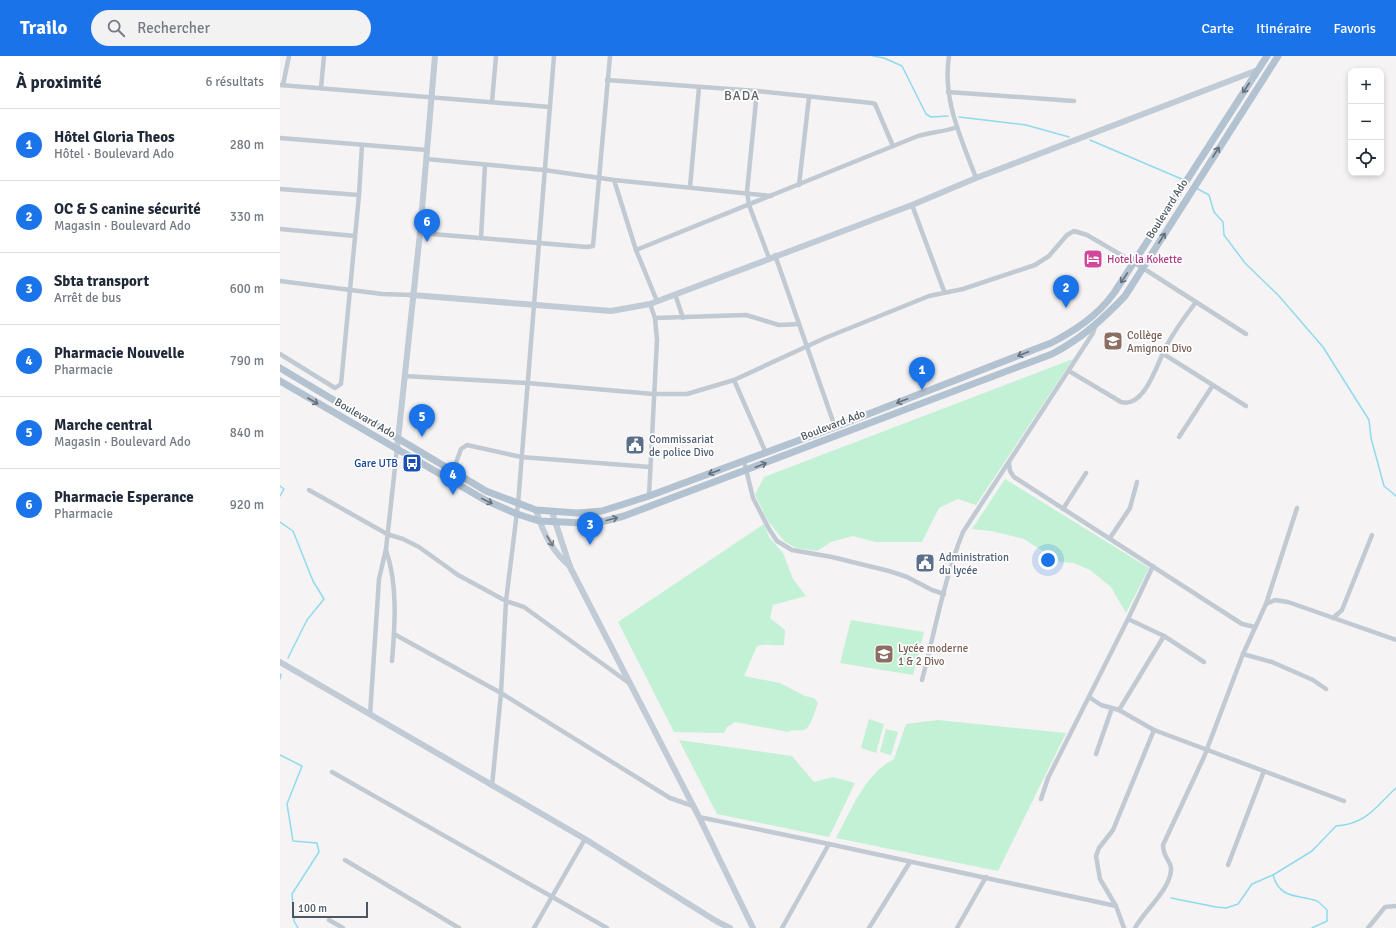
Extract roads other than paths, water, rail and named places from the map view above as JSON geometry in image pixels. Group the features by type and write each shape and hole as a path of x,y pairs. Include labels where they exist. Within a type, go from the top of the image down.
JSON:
{"main road":[{"name":"Boulevard Ado","path":"280,368 452,471 486,490 518,504 536,510 552,512 596,512 648,496 836,427 1051,343 1072,332 1106,305 1135,263 1182,186 1267,56"},
{"name":"Boulevard Ado","path":"280,381 485,500 517,514 539,521 585,523 605,521 624,516 1052,354 1067,346 1096,324 1125,296 1278,56"}],"street":[{"path":"289,56 281,85 550,108"},
{"path":"321,88 324,56"},
{"path":"370,715 379,580 386,549 399,438 412,295 420,233 435,56"},
{"path":"492,102 496,56"},
{"path":"492,786 501,693 506,601 518,504 527,383 535,304 544,170 554,56"},
{"path":"420,233 587,247 593,246 610,56"},
{"path":"949,56 948,92 957,127 976,178"},
{"path":"280,282 382,294 535,304 611,311 650,304 775,255 912,205 976,178 1258,70"},
{"path":"608,80 757,91 868,102 874,104 893,146"},
{"path":"690,187 699,87"},
{"path":"757,91 747,192 749,205 769,258"},
{"path":"948,92 1074,101"},
{"path":"799,185 809,97"},
{"path":"636,250 893,146 927,133 945,132 957,127"},
{"path":"280,138 427,150"},
{"path":"280,354 335,388 341,384 359,195 362,145"},
{"path":"426,159 544,170 614,180 747,192 771,196"},
{"path":"481,238 485,165"},
{"path":"614,180 636,250 658,301"},
{"path":"280,189 359,195"},
{"path":"912,205 944,291"},
{"path":"280,229 355,236"},
{"path":"404,376 527,383 653,394 687,394 734,380 915,301 944,291 963,289 1035,265 1048,256 1068,235 1074,231 1087,234 1246,334"},
{"path":"775,255 836,427"},
{"path":"675,294 683,318"},
{"path":"1069,371 1125,403 1135,400 1141,394 1162,353 1196,302"},
{"path":"648,496 657,340 655,318 650,304"},
{"path":"655,318 746,316 779,325 799,324"},
{"path":"922,680 951,562 963,532 1093,334 1096,324"},
{"path":"1162,353 1246,406"},
{"path":"734,380 766,453"},
{"path":"1179,437 1213,385"},
{"path":"452,471 464,446 521,457 650,467"},
{"path":"744,461 753,498 777,541 792,550 832,556 907,577 932,590 944,594"},
{"path":"1009,463 1010,471 1014,477 1242,624 1255,627"},
{"path":"1063,509 1086,473"},
{"path":"1110,538 1130,508 1137,482"},
{"path":"309,490 387,534 403,539 419,547 458,575 506,601 530,610 631,685"},
{"path":"1135,928 1163,889 1170,876 1172,869 1164,856 1163,845 1206,750 1242,654 1266,604 1297,508"},
{"path":"536,510 539,521 558,554 570,567"},
{"path":"552,512 570,567 699,817 754,928"},
{"path":"1333,618 1342,610 1372,535"},
{"path":"386,549 392,569 394,634 392,661"},
{"path":"1041,799 1048,778 1153,566"},
{"path":"1266,604 1275,600 1288,602 1396,640"},
{"path":"1128,619 1164,636 1204,662"},
{"path":"394,634 501,693 670,798 693,806"},
{"path":"1119,710 1164,636"},
{"path":"1242,654 1252,655 1272,662 1313,680 1326,689"},
{"path":"280,662 585,839 716,921 730,928"},
{"path":"1089,697 1101,705 1119,710 1154,730 1344,801"},
{"path":"1096,754 1112,708"},
{"path":"1124,928 1116,906 1100,879 1096,856 1099,848 1113,830 1154,730"},
{"path":"1228,865 1264,771"},
{"path":"332,772 606,928"},
{"path":"699,817 986,877 1116,906"},
{"path":"534,928 585,839"},
{"path":"782,928 829,844"},
{"path":"345,860 459,928"},
{"path":"869,928 910,862"},
{"path":"956,928 986,877"},
{"path":"1368,928 1385,907 1396,906"},
{"path":"329,920 343,928"}],"waterway":[{"path":"873,56 884,58 902,66 926,114 931,117 948,116"},
{"path":"959,117 1026,125 1069,137"},
{"path":"1090,140 1184,180"},
{"path":"1196,188 1209,195 1214,212 1223,222 1224,235 1245,263 1279,296 1323,347 1369,420 1371,438 1384,486 1396,496"},
{"path":"280,486 284,489 280,496"},
{"path":"280,522 293,531 313,581 324,599 307,620 288,658"},
{"path":"280,679 281,674"},
{"path":"280,755 302,766 287,804 293,841 317,843 319,852 292,894 294,921 298,928"},
{"path":"1171,898 1226,908 1238,904 1252,884 1273,875 1312,851 1336,826 1347,825 1363,818 1376,808 1396,788"},
{"path":"1273,875 1280,889 1290,895 1317,901 1327,910 1327,921 1312,928"}],"place":[{"name":"Pharmacie Esperance","path":"427,242"},
{"name":"Hotel la Kokette","path":"1093,259"},
{"name":"OC & S canine sécurité","path":"1066,308"},
{"name":"Collège Amignon Divo","path":"1113,341"},
{"name":"Hôtel Gloria Theos","path":"922,390"},
{"name":"Marche central","path":"422,437"},
{"name":"Commissariat de police Divo","path":"635,445"},
{"name":"Gare UTB","path":"412,463"},
{"name":"Pharmacie Nouvelle","path":"453,495"},
{"name":"Sbta transport","path":"590,545"},
{"name":"Administration du lycée","path":"925,563"},
{"name":"Lycée moderne 1 & 2 Divo","path":"884,654"}],"district":[{"name":"BADA","path":"742,96"}]}
